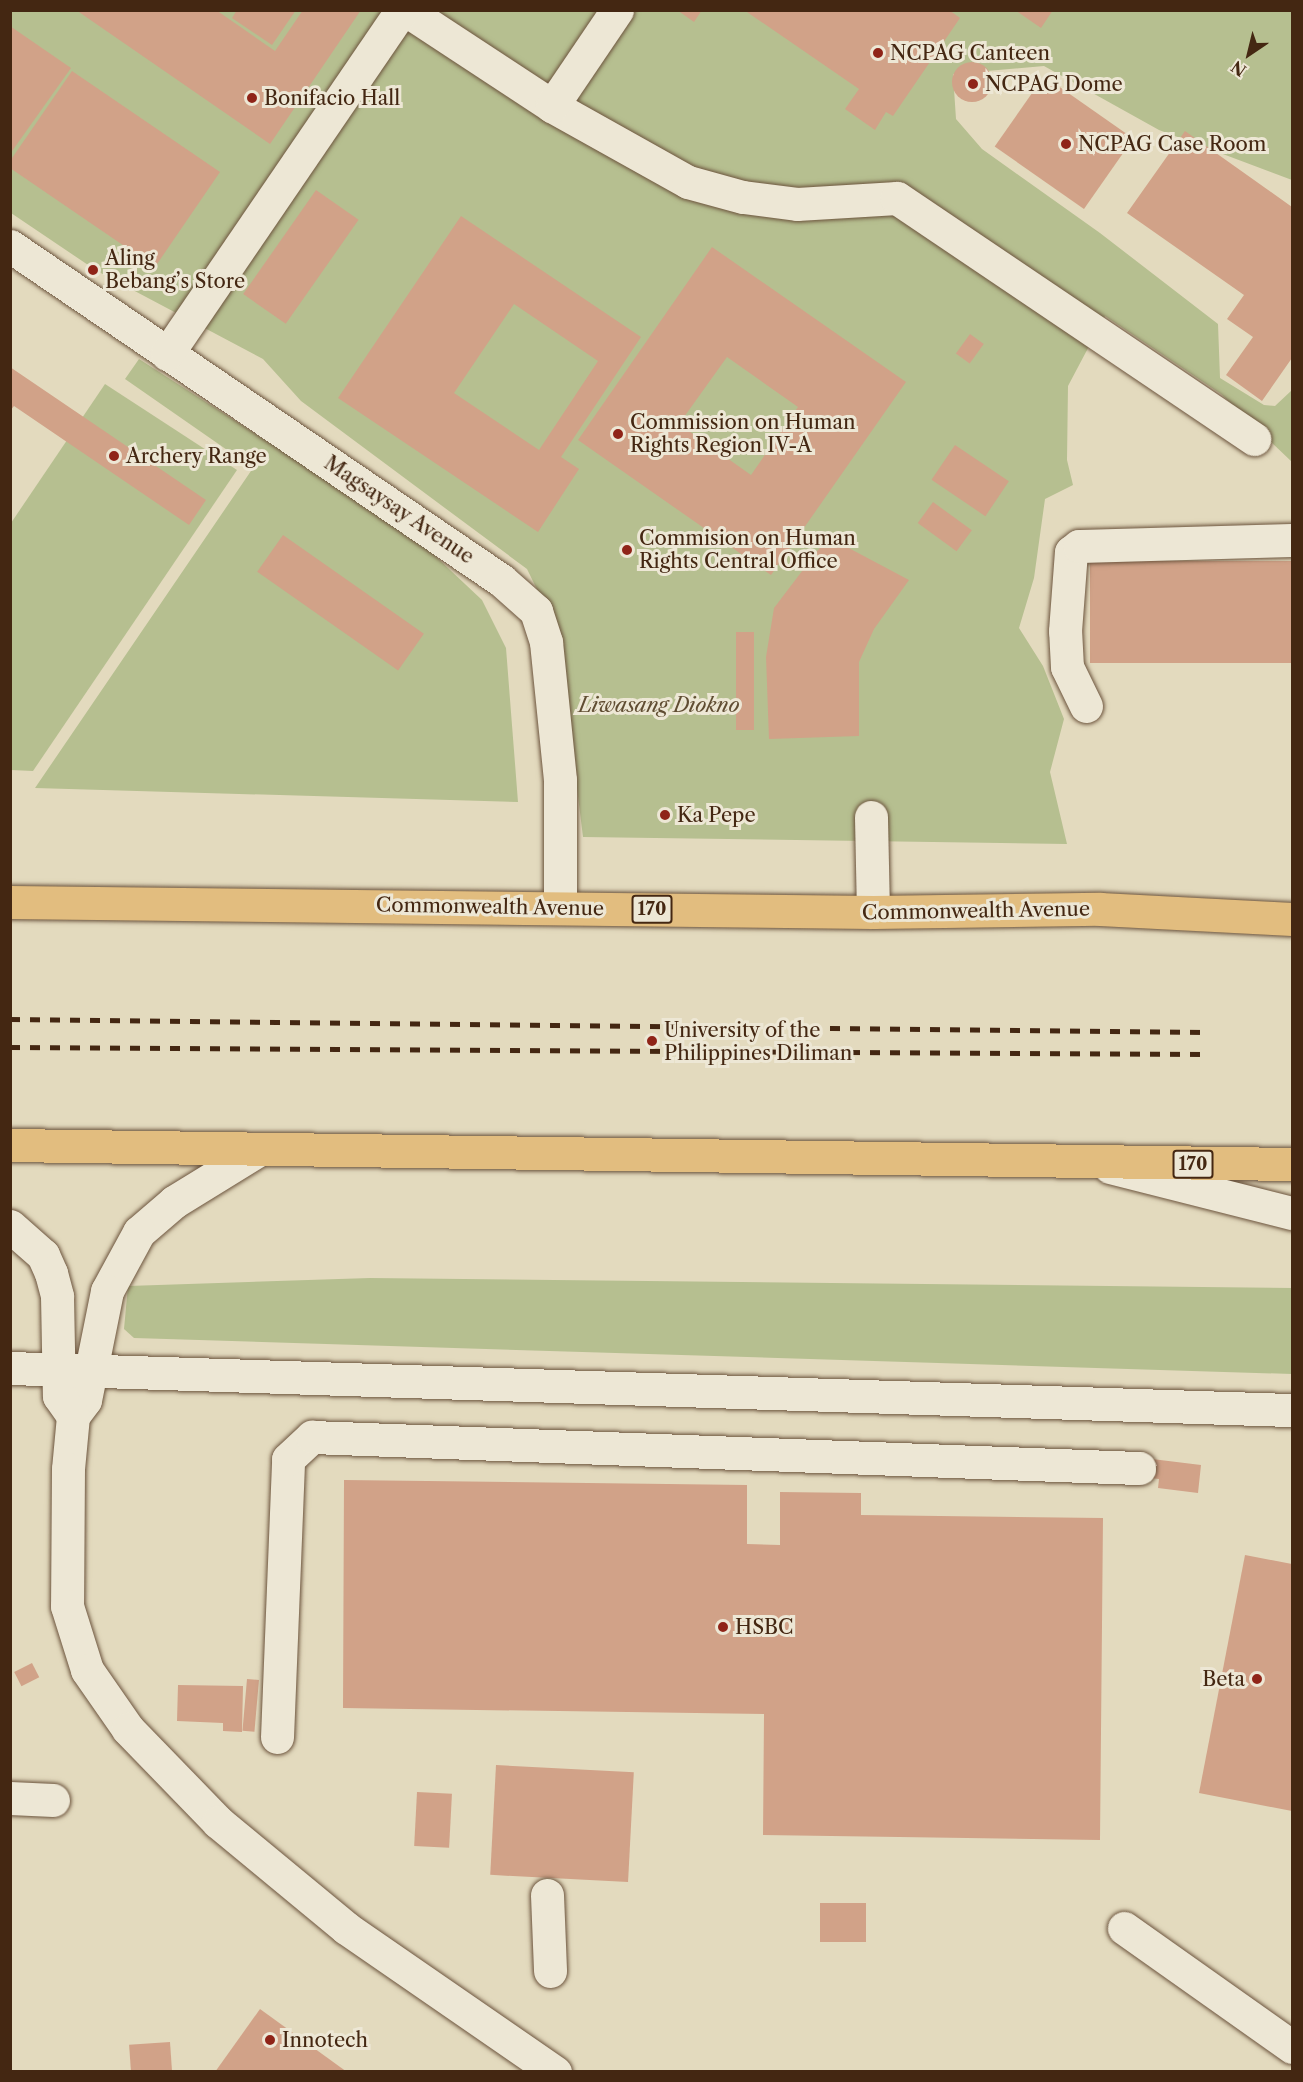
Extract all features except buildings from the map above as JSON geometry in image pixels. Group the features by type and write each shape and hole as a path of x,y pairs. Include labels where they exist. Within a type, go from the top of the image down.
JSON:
{"main road":[{"name":"Commonwealth Avenue","path":"10,902 873,912 1100,909 1293,920"},
{"name":"170","path":"10,1145 1094,1163 1293,1164"}],"street":[{"path":"167,354 404,10 552,106 688,182 743,197 797,204 897,198 1254,439"},
{"path":"552,106 617,10"},
{"name":"Magsaysay Avenue","path":"10,246 501,580 536,611 546,642 560,780 560,907"},
{"path":"1086,705 1067,667 1065,631 1071,552 1079,546 1293,540"},
{"path":"872,817 873,912"},
{"path":"260,1149 174,1202 139,1232 107,1291 85,1400 73,1416 68,1468 67,1606 87,1670 128,1729 218,1822 346,1928 555,2072"},
{"path":"1094,1163 1293,1198"},
{"path":"1094,1163 1293,1213"},
{"path":"10,1226 43,1255 51,1273 57,1296 59,1396 73,1416"},
{"path":"10,1368 1293,1410"},
{"path":"277,1737 288,1459 312,1437 1139,1468"},
{"path":"10,1798 53,1800"},
{"path":"547,1895 550,1971"},
{"path":"1124,1928 1293,2047"}],"green space":[{"name":"Liwasang Diokno","path":"10,11 1292,11 1292,180 1159,130 1044,66 953,74 956,119 982,149 1100,233 1218,324 1220,378 1264,405 1275,406 1292,390 1292,462 1221,394 1105,316 1068,386 1067,460 1073,485 1045,499 1034,578 1019,628 1043,666 1064,719 1050,772 1067,844 583,837 558,632 527,569 301,401 263,359 97,271 11,213"},
{"path":"139,359 414,536 482,600 506,648 518,802 35,788 253,468 125,379"},
{"path":"105,384 237,470 33,771 11,770 11,523"},
{"path":"370,1278 1292,1288 1292,1374 134,1338 124,1329 128,1286"}],"railway":[{"path":"10,1019 1206,1032"},
{"path":"10,1047 1205,1054"}],"place":[{"name":"NCPAG Canteen","path":"878,53"},
{"name":"NCPAG Dome","path":"973,84"},
{"name":"Bonifacio Hall","path":"252,98"},
{"name":"NCPAG Case Room","path":"1066,144"},
{"name":"Aling Bebang’s Store","path":"93,270"},
{"name":"Commission on Human Rights Region IV-A","path":"618,434"},
{"name":"Archery Range","path":"114,456"},
{"name":"Commision on Human Rights Central Office","path":"627,550"},
{"name":"Ka Pepe","path":"665,815"},
{"name":"University of the Philippines Diliman","path":"652,1041"},
{"name":"HSBC","path":"723,1627"},
{"name":"Beta","path":"1257,1679"},
{"name":"Innotech","path":"270,2040"}]}
